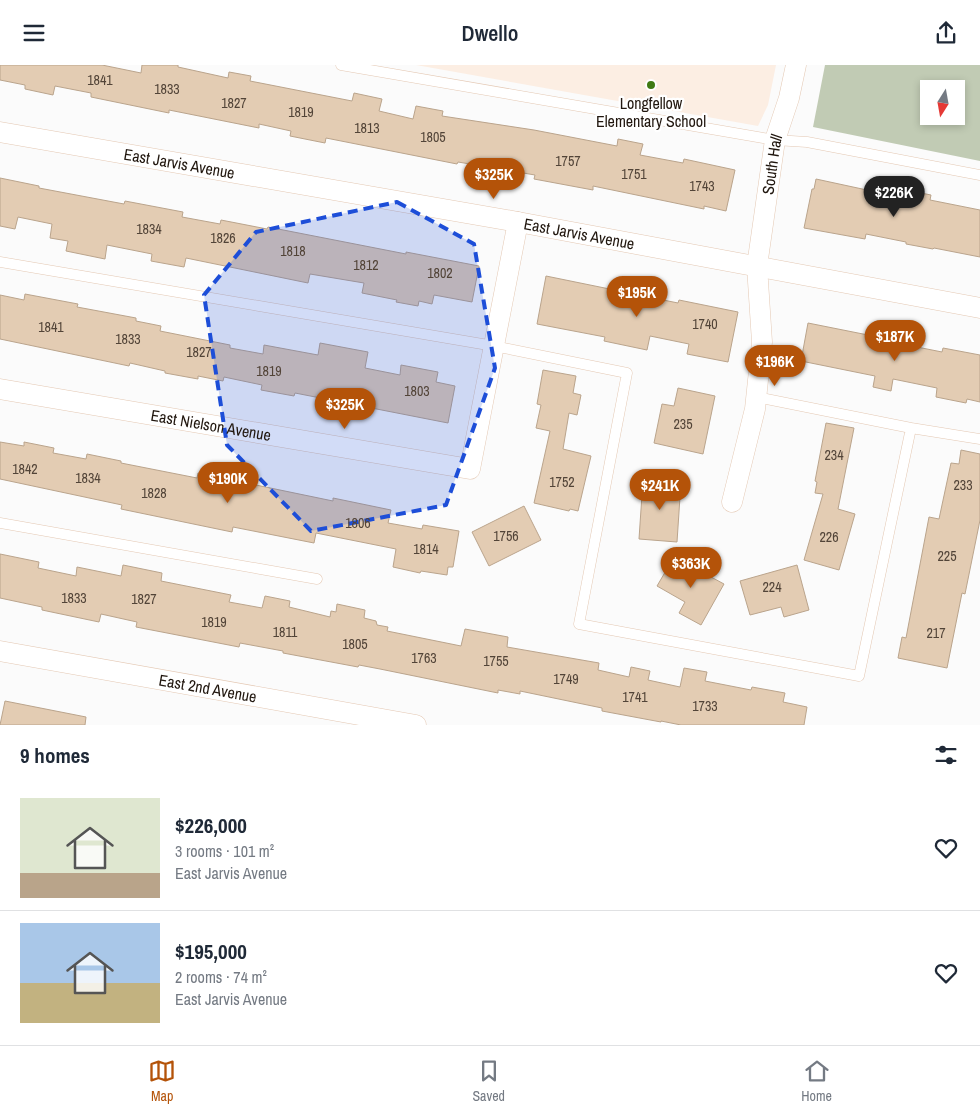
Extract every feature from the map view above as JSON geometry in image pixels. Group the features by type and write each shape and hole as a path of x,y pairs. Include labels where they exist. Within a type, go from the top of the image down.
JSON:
{"street":[{"name":"South Hall","path":"732,502 755,409 762,342 757,265 775,140 789,98 796,65"},
{"name":"East Jarvis Avenue","path":"0,132 518,222 980,308"},
{"name":"East Nielson Avenue","path":"0,389 470,469 518,222"},
{"name":"East 2nd Avenue","path":"0,651 416,725"}],"lane":[{"path":"340,65 775,140 807,142 980,175"},
{"path":"0,262 494,346 627,373 579,624 859,676 911,428"},
{"path":"756,397 911,428 980,439"},
{"path":"0,523 317,579"}],"highlighted area":[{"path":"397,202 474,244 495,368 446,505 311,531 227,445 204,295 256,232"}],"shaded area":[{"name":"Longfellow Elementary School","path":"416,65 776,65 768,105 758,126"}],"green space":[{"path":"825,65 980,65 980,161 813,127"}],"building":[{"path":"0,65 102,65 141,73 142,65 178,65 178,67 228,78 229,72 251,76 250,81 352,101 354,93 382,99 379,111 413,119 416,106 443,111 442,116 534,130 617,146 618,139 643,144 640,155 683,163 684,159 735,170 726,211 704,206 704,209 593,186 593,190 534,179 535,175 458,162 457,164 326,138 325,143 290,136 291,131 259,124 259,128 169,110 169,113 91,97 91,93 55,86 53,95 25,89 25,85 0,80"},
{"path":"0,178 39,186 39,188 124,204 125,201 183,212 182,217 220,224 221,220 267,229 268,227 479,266 472,302 434,295 432,304 419,301 418,306 362,293 364,283 310,274 308,283 186,258 184,267 151,261 152,254 107,245 105,259 66,251 68,241 50,238 52,224 18,217 15,229 0,226"},
{"path":"816,179 890,195 891,187 931,195 930,200 980,210 980,257 906,244 906,242 866,234 865,239 804,228 812,189 814,189"},
{"path":"546,276 678,303 679,300 738,312 728,362 687,354 689,344 650,336 647,350 604,341 605,337 537,324"},
{"path":"25,294 78,304 77,307 136,318 136,321 161,326 160,331 230,345 230,348 263,354 264,345 318,355 320,343 368,352 365,368 400,375 401,365 438,372 436,382 455,386 448,423 295,393 294,396 261,390 262,385 224,377 223,381 198,376 198,379 165,373 165,371 130,363 129,366 0,339 0,295 24,300"},
{"path":"808,323 942,352 943,348 980,355 980,402 967,399 966,403 936,397 937,388 893,379 891,391 873,387 875,376 801,361"},
{"path":"543,370 576,376 573,393 581,395 577,415 569,413 563,449 591,456 578,511 570,509 569,511 534,503 550,431 536,428 541,405 537,404"},
{"path":"678,388 715,396 703,454 654,443 662,404 674,406"},
{"path":"826,423 854,428 838,509 855,514 839,570 804,560 823,494 815,493 817,482 815,481"},
{"path":"0,442 24,446 24,442 54,448 53,453 86,459 87,454 121,461 121,463 197,478 198,473 333,501 333,498 391,510 388,523 422,529 423,525 459,531 453,567 448,567 447,575 421,571 420,573 393,567 396,549 316,533 314,543 233,527 232,532 121,509 122,505 0,479"},
{"path":"961,450 980,454 980,520 965,594 962,593 947,668 898,658 902,637 906,638 929,517 939,519 951,463 959,464"},
{"path":"643,480 681,482 677,542 639,539"},
{"path":"524,506 541,540 489,566 472,532"},
{"path":"0,554 39,562 38,568 76,576 77,567 121,576 123,565 162,573 161,581 231,595 229,602 262,608 265,596 290,601 289,607 330,617 331,611 336,612 337,604 365,610 364,618 376,621 377,625 388,627 387,631 461,646 465,629 508,637 507,647 599,663 598,670 629,677 631,667 650,671 648,680 680,687 684,668 707,672 705,681 751,690 752,687 785,693 783,702 807,707 804,725 681,725 661,722 602,711 602,708 520,691 520,694 498,690 498,693 359,665 358,667 283,653 283,651 240,643 239,647 136,627 137,622 101,614 99,622 42,610 42,607 0,598"},
{"path":"674,557 724,584 701,625 679,613 685,602 657,586"},
{"path":"797,565 809,610 784,617 781,607 750,615 740,581"},
{"path":"5,701 86,717 85,725 0,725"}],"place":[{"name":"Longfellow Elementary School","path":"651,85"}]}
